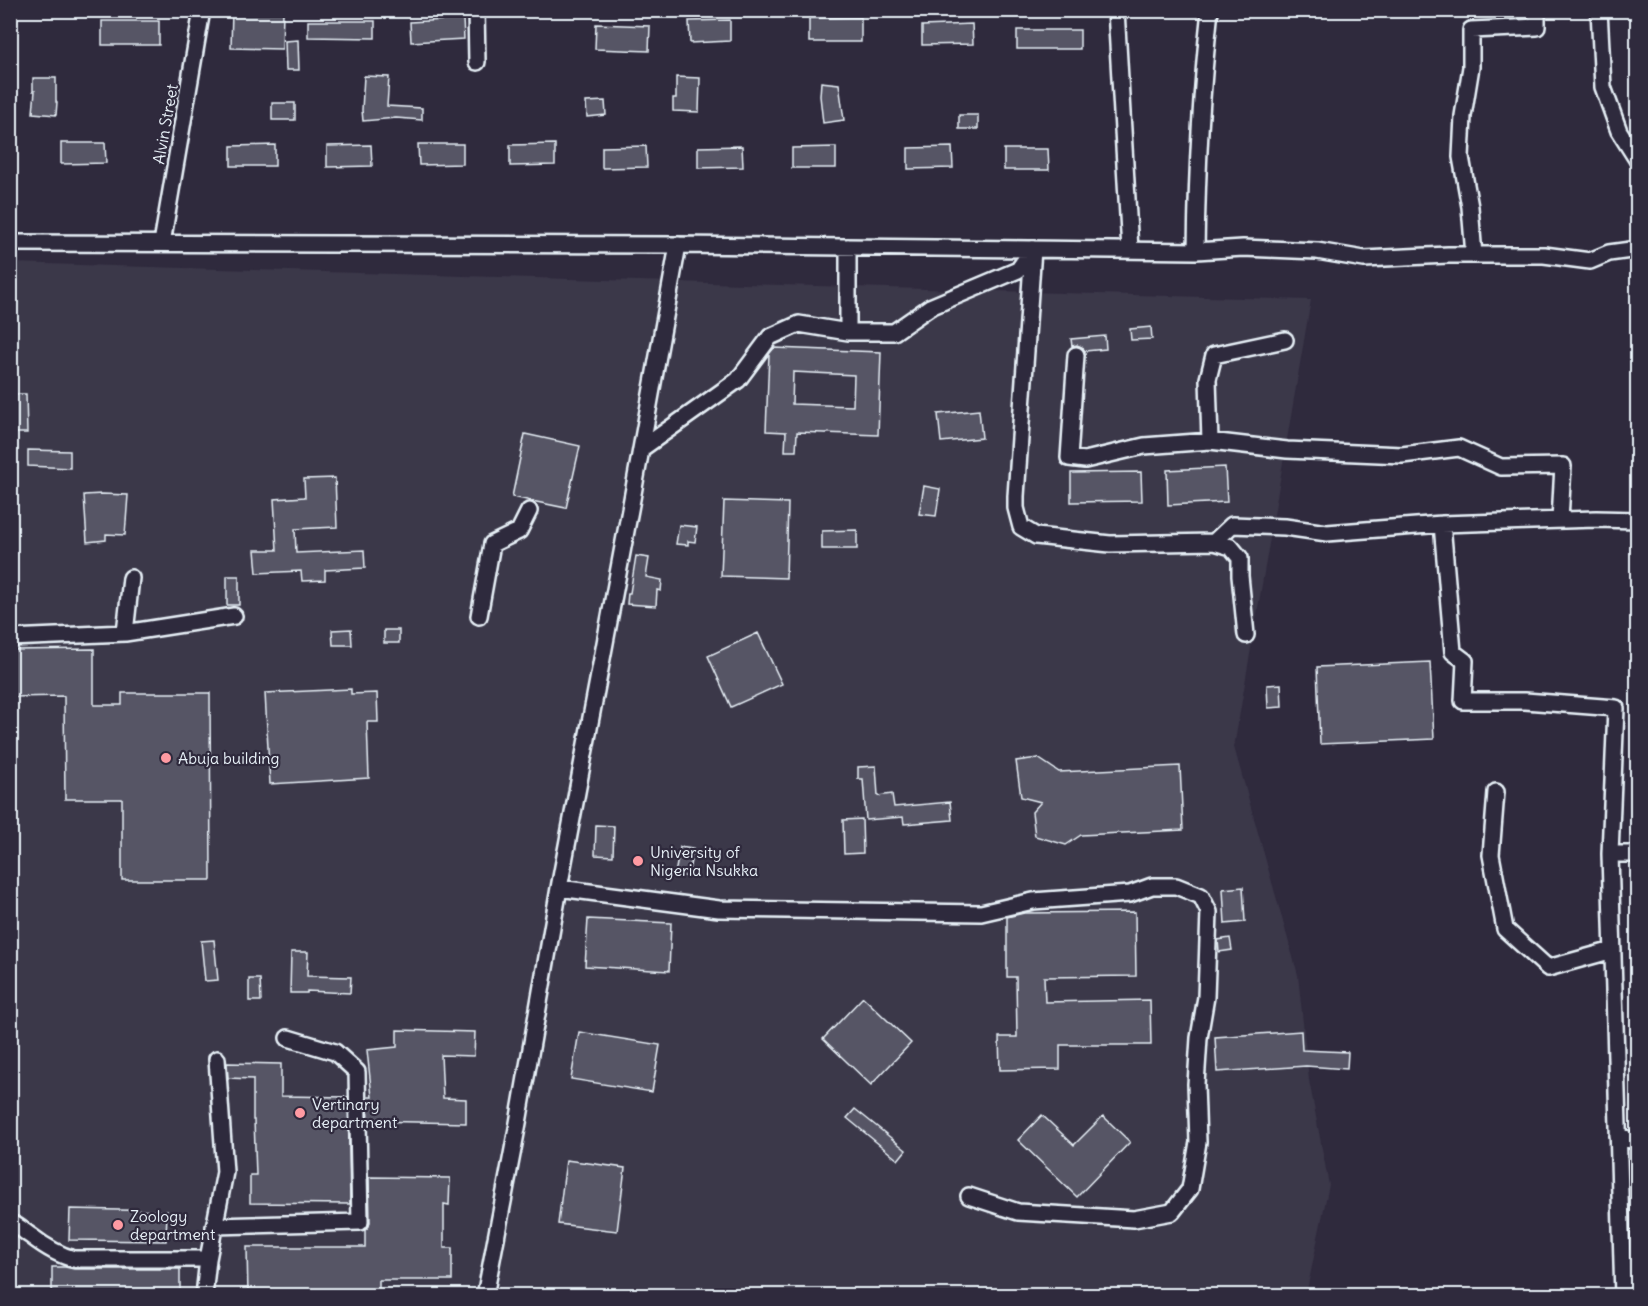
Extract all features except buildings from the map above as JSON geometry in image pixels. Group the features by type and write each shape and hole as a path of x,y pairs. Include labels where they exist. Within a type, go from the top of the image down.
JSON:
{"street":[{"name":"Alvin Street","path":"162,243 202,10"},
{"path":"476,10 477,62"},
{"path":"1116,10 1130,250"},
{"path":"1196,251 1197,167 1202,84 1210,10"},
{"path":"1474,255 1470,207 1461,157 1463,116 1471,67 1471,30 1537,27 1537,10"},
{"path":"1599,10 1603,87 1619,131 1638,160"},
{"path":"10,243 678,245 1196,251 1243,248 1317,251 1364,259 1544,255 1590,261 1609,253 1638,249"},
{"path":"485,1296 678,245"},
{"path":"848,247 848,332"},
{"path":"641,449 738,380 770,337 799,324 848,332 894,332 930,307 1018,270 1033,249"},
{"path":"1033,249 1016,502 1021,527 1036,536 1110,544 1214,542 1231,547 1240,558 1246,635"},
{"path":"1210,441 1208,379 1214,355 1285,340"},
{"path":"1076,355 1069,458 1085,460 1144,446 1210,441 1287,450 1402,455 1459,448 1501,467 1563,466 1560,520"},
{"path":"479,616 492,543 519,531 529,511"},
{"path":"1214,542 1232,525 1285,527 1328,533 1442,524 1638,520"},
{"path":"1442,524 1453,652 1465,661 1463,701 1525,701 1616,708 1610,854 1623,1296"},
{"path":"126,633 132,578"},
{"path":"10,638 126,633 234,616"},
{"path":"1496,792 1491,855 1505,929 1548,968 1613,950"},
{"path":"1610,854 1638,854"},
{"path":"559,888 719,909 981,913 1033,901 1130,894 1152,886 1176,886 1201,897 1209,912 1207,985 1199,1038 1196,1084 1198,1142 1190,1189 1172,1212 1134,1219 1018,1212 969,1196"},
{"path":"214,1226 360,1222 357,1072 335,1052 288,1038"},
{"path":"204,1296 208,1259 225,1172 218,1059"},
{"path":"1618,1136 1638,1142"},
{"path":"10,1223 15,1224 29,1236 62,1256 74,1259 208,1259"}],"shaded area":[{"name":"University of Nigeria Nsukka","path":"11,263 1311,300 1234,747 1298,975 1309,1080 1329,1185 1306,1295 11,1296"}],"place":[{"name":"Abuja building","path":"166,758"},
{"name":"University of Nigeria Nsukka","path":"638,861"},
{"name":"Vertinary department","path":"300,1113"},
{"name":"Zoology department","path":"118,1225"}]}
